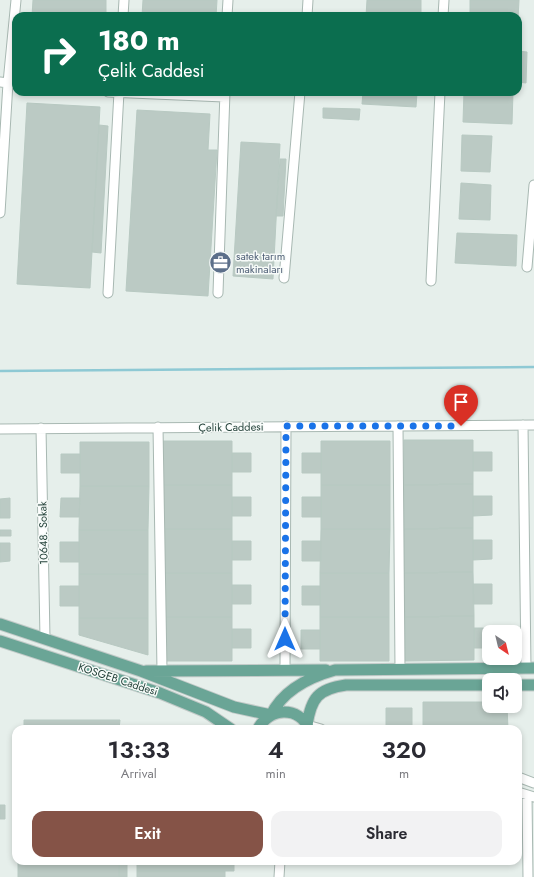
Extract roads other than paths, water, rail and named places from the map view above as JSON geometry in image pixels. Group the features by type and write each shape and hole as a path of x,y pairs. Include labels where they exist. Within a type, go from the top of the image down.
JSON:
{"main road":[{"name":"KOSGEB Caddesi","path":"0,624 141,671 234,707 271,715 280,700 295,688 315,676 335,670"},
{"name":"KOSGEB Caddesi","path":"0,641 139,686 195,707 225,725"},
{"name":"KOSGEB Caddesi","path":"141,671 530,668"},
{"path":"308,725 313,701 327,690 336,687 346,685 482,685"},
{"path":"522,685 534,685"},
{"path":"195,707 214,725"},
{"path":"260,725 271,715 278,712 298,715 306,725"}],"street":[{"path":"15,12 16,0"},
{"path":"123,12 124,0"},
{"path":"227,12 228,0"},
{"path":"307,12 308,0"},
{"path":"443,12 444,0"},
{"path":"0,213 12,42"},
{"path":"108,293 119,96"},
{"path":"218,293 225,96"},
{"path":"284,278 300,96"},
{"path":"431,281 440,96"},
{"path":"527,268 534,185"},
{"path":"524,425 530,668"},
{"name":"Çelik Caddesi","path":"0,429 534,425"},
{"path":"285,669 286,426"},
{"path":"398,426 400,669"},
{"path":"158,427 162,670"},
{"name":"10648. Sokak","path":"41,428 45,638"},
{"path":"522,779 534,783"},
{"path":"528,877 531,796"},
{"path":"279,877 280,865"}],"waterway":[{"path":"0,371 534,367"}],"place":[{"name":"satek tarım makinaları","path":"220,262"}]}
